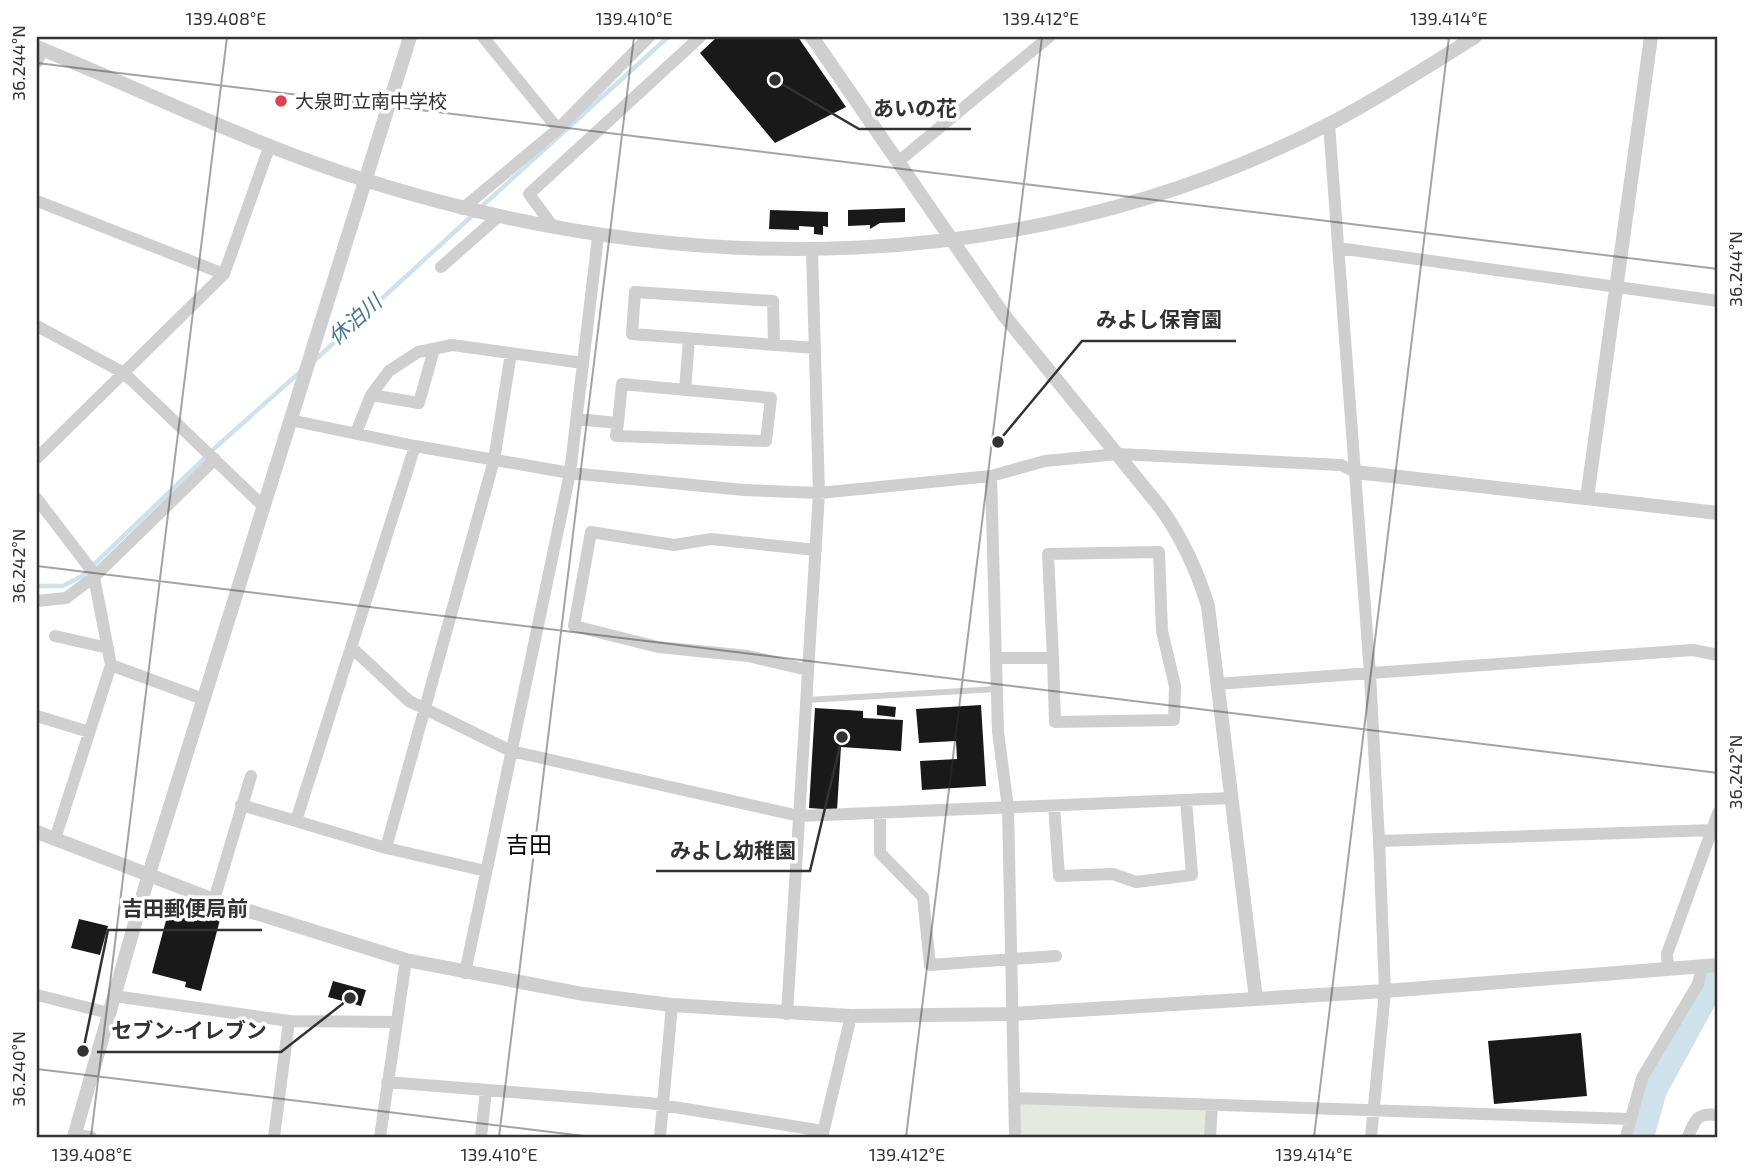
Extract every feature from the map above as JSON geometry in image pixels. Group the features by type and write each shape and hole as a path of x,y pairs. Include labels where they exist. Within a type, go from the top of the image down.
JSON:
{"street":[{"path":"91,1137 74,1136 149,874 410,37"},
{"path":"483,37 558,128"},
{"path":"467,210 558,128 649,37"},
{"path":"554,228 529,194 700,37"},
{"path":"812,37 952,242 1033,352 1118,454 1180,535 1197,570 1208,606 1256,999"},
{"path":"899,161 1049,37"},
{"path":"38,53 364,180 467,210 598,237 712,248 812,251 952,242 1032,227 1138,199 1200,179 1329,124 1475,37"},
{"path":"1587,498 1614,287 1651,37"},
{"path":"1329,124 1370,674 1379,841 1385,991 1371,1137"},
{"path":"37,458 224,274 270,145"},
{"path":"37,201 224,274"},
{"path":"441,267 495,215"},
{"path":"465,973 570,473 598,237"},
{"path":"1338,248 1718,301"},
{"path":"787,1014 819,493 812,251"},
{"path":"774,345 773,301 635,292 632,334 689,339 815,348"},
{"path":"37,326 124,373 263,506"},
{"path":"685,390 689,339"},
{"path":"356,433 371,395 389,371 418,352 452,345 583,363"},
{"path":"371,395 419,402 434,349"},
{"path":"386,848 494,460 511,353"},
{"path":"622,384 771,398 766,441 616,436 618,423 622,384"},
{"path":"577,419 618,423"},
{"path":"290,420 415,446 570,473 744,490 819,493 991,476 1045,461 1118,454 1341,465 1355,472 1718,513"},
{"path":"296,821 415,446"},
{"path":"37,601 66,598 215,459"},
{"path":"991,476 998,732 1008,808 1015,1137"},
{"path":"37,499 93,574 111,665 55,839"},
{"path":"808,670 748,656 658,647 574,626 591,532 674,545 711,540 816,550"},
{"path":"1159,552 1161,631 1175,686 1174,720 1055,723 1053,658 1048,554 1159,552"},
{"path":"55,636 108,648"},
{"path":"351,647 409,701 510,751 799,816 1231,798"},
{"path":"1217,684 1693,650 1718,655"},
{"path":"996,658 1053,658"},
{"path":"111,665 203,699"},
{"path":"37,716 89,733"},
{"path":"214,900 251,776"},
{"path":"1054,806 1059,876 1113,874 1136,882 1192,875 1186,800"},
{"path":"241,805 386,848 486,871"},
{"path":"880,813 880,853 923,897 930,965 1056,956"},
{"path":"1668,969 1667,954 1718,813"},
{"path":"1379,841 1714,830"},
{"path":"37,832 214,900 406,960 583,994 673,1005 851,1016 1012,1014 1385,991 1711,966"},
{"path":"380,1137 406,960"},
{"path":"1626,1137 1642,1078 1711,966"},
{"path":"37,995 110,1013"},
{"path":"114,996 289,1021 396,1022"},
{"path":"660,1137 673,1005"},
{"path":"387,1082 662,1104 822,1134 851,1016"},
{"path":"274,1137 289,1021"},
{"path":"481,1137 486,1090"},
{"path":"1015,1098 1630,1119"},
{"path":"1210,1137 1212,1105"},
{"path":"1688,1137 1696,1116 1703,1112 1718,1115"}],"lane":[{"path":"807,700 997,689"}],"shaded area":[{"path":"1015,1098 1212,1105 1210,1137 1015,1137"}],"building":[{"path":"717,37 798,37 846,107 775,143 700,53"},
{"path":"905,208 905,222 880,223 870,229 870,225 848,226 848,210"},
{"path":"770,210 828,212 828,227 823,226 823,235 814,234 814,227 799,226 799,230 769,229"},
{"path":"877,705 896,707 895,717 877,715"},
{"path":"981,705 986,786 922,790 920,761 957,759 956,741 919,743 916,709"},
{"path":"815,708 863,711 863,718 903,720 901,751 841,747 837,810 809,808"},
{"path":"200,911 221,916 201,991 185,987 186,982 152,973 168,913 197,921"},
{"path":"79,919 108,926 100,955 71,948"},
{"path":"333,981 366,990 361,1006 328,997"},
{"path":"1581,1033 1587,1096 1494,1104 1488,1041"}],"waterway":[{"name":"休泊川","path":"480,208 668,37"},
{"name":"休泊川","path":"315,360 474,214"},
{"name":"休泊川","path":"37,586 63,586 82,576 216,447 300,372"},
{"path":"1641,1137 1654,1090 1718,973"}],"place":[{"name":"あいの花","path":"775,80"},
{"name":"大泉町立南中学校","path":"281,101"},
{"name":"みよし保育園","path":"998,442"},
{"name":"みよし幼稚園","path":"842,737"},
{"name":"セブン-イレブン","path":"350,998"},
{"name":"吉田郵便局前","path":"83,1051"}],"district":[{"name":"吉田","path":"529,845"}]}
